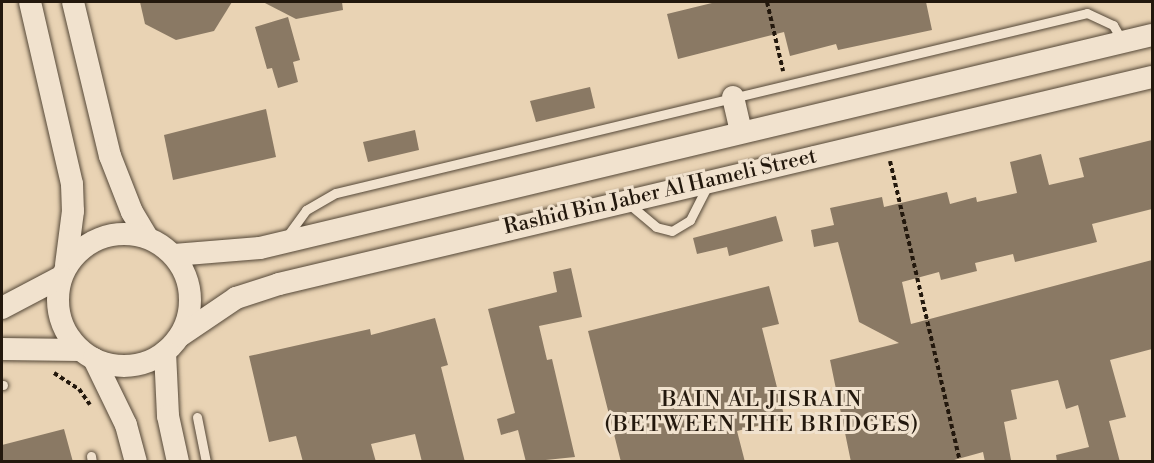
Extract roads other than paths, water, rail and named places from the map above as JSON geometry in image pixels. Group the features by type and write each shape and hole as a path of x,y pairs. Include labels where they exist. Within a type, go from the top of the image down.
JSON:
{"street":[{"path":"30,2 72,184 73,211 57,297 59,316 87,354 126,425 136,462"},
{"path":"2,349 87,354 130,366 165,352 180,336 189,316 190,294 185,274 174,255 147,237 132,212 110,156 73,2"},
{"name":"Rashid Bin Jaber Al Hameli Street","path":"174,255 239,252 1152,34"},
{"name":"Rashid Bin Jaber Al Hameli Street","path":"180,336 216,309 257,290 1152,77"},
{"path":"733,97 741,132"},
{"path":"2,308 63,271 78,251 110,234 147,237"},
{"path":"165,352 168,416 178,462"}],"lane":[{"path":"282,242 306,210 336,194 786,84 1087,13 1113,25 1123,42"},
{"path":"625,201 656,227 672,231 690,220 709,181"},
{"path":"197,417 206,462"}],"district":[{"name":"BAIN AL JISRAIN (BETWEEN THE BRIDGES)","path":"762,412"}]}
